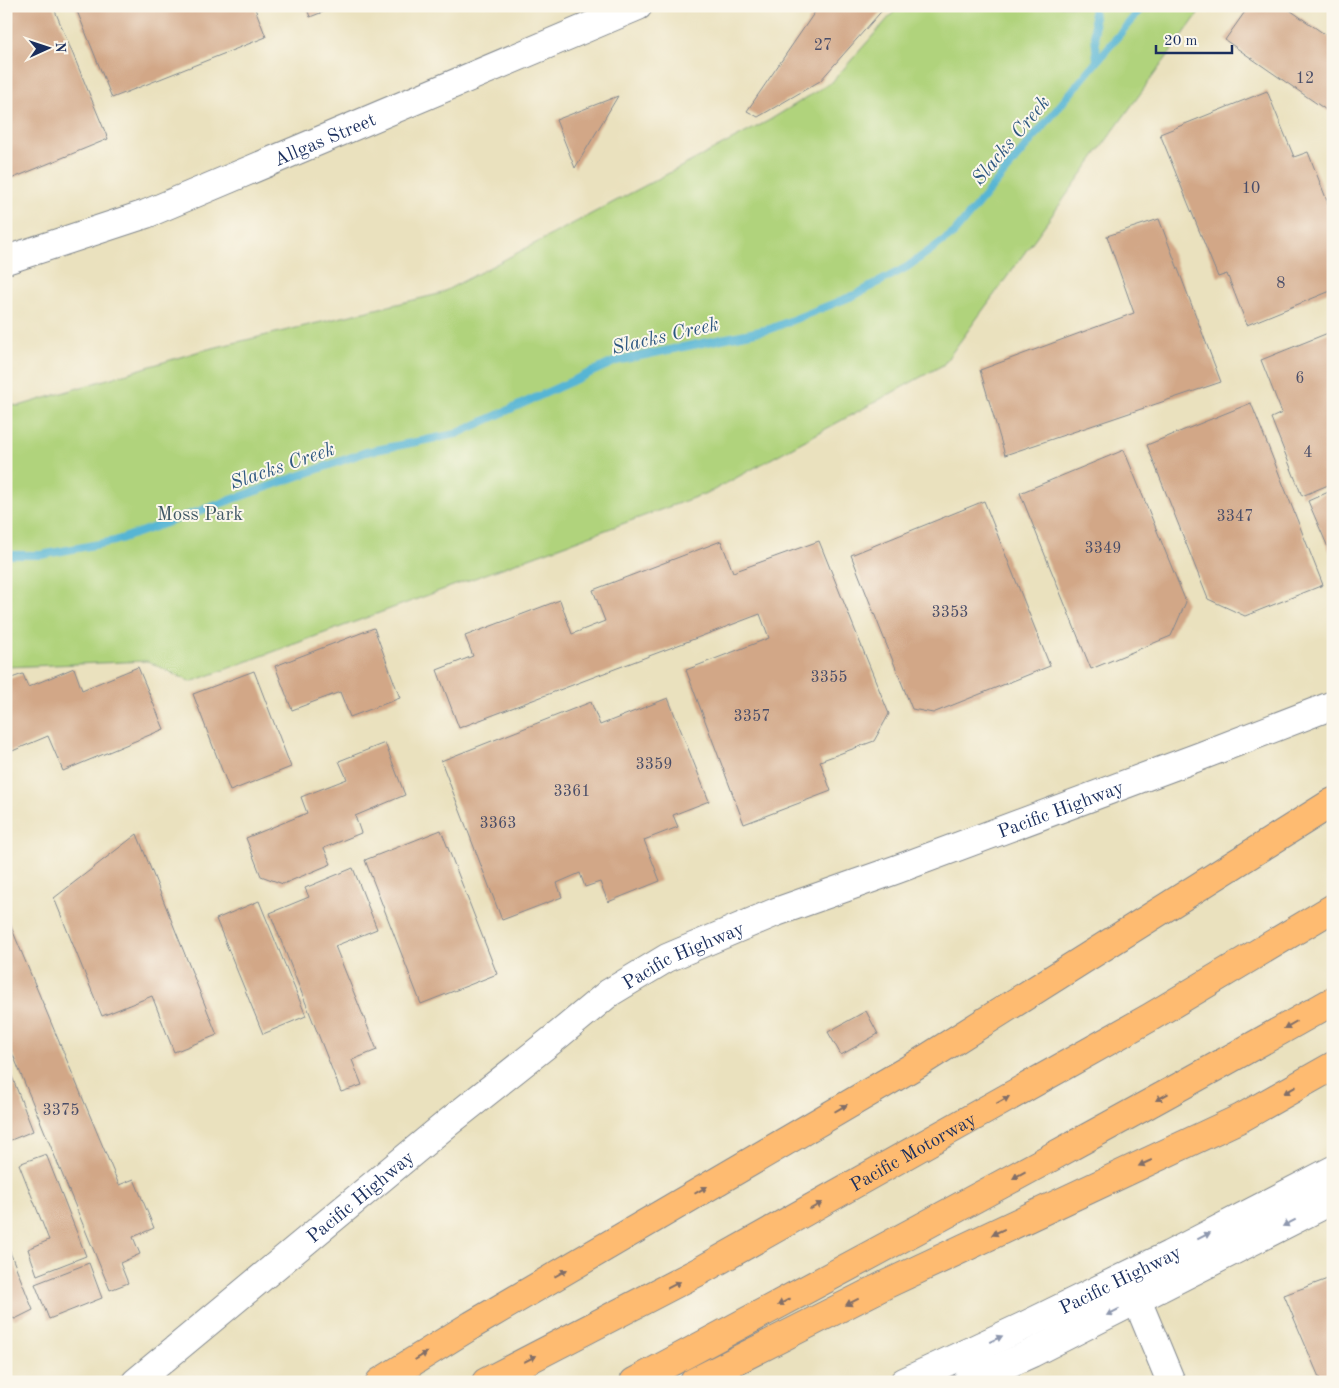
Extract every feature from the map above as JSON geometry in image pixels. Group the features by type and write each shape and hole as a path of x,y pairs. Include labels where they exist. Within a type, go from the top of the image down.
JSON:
{"highway":[{"path":"380,1382 472,1325 916,1065 1333,802"},
{"name":"Pacific Motorway","path":"486,1382 698,1272 1149,1018 1333,908"},
{"path":"634,1382 1187,1083 1333,1001"},
{"path":"694,1382 896,1280 1241,1118 1333,1066"}],"street":[{"name":"Allgas Street","path":"6,260 146,214 638,6"},
{"name":"Pacific Highway","path":"136,1382 449,1122 609,993 667,958 776,912 1201,756 1333,705"},
{"name":"Pacific Highway","path":"904,1382 1161,1259 1333,1170"},
{"name":"Pacific Highway","path":"975,1380 1333,1200"},
{"path":"1137,1300 1171,1382"},
{"path":"968,1352 975,1380"}],"green space":[{"name":"Moss Park","path":"899,6 1204,6 943,365 712,491 191,682 147,661 6,667 6,404 19,406 200,351 439,294 768,121 832,82"}],"building":[{"path":"6,6 53,6 108,139 6,181"},
{"path":"75,6 254,6 266,37 112,98"},
{"path":"306,6 338,6 310,17"},
{"path":"819,6 886,6 820,81 758,117 747,111"},
{"path":"1249,6 1284,6 1333,40 1332,114 1225,40"},
{"path":"1267,91 1294,157 1308,152 1333,216 1333,290 1247,325 1227,274 1218,277 1160,134"},
{"path":"618,96 575,168 556,120"},
{"path":"1159,219 1221,382 1005,455 980,370 1134,313 1107,236"},
{"path":"1333,331 1333,483 1302,496 1271,418 1282,413 1261,360"},
{"path":"1251,403 1323,585 1245,616 1208,599 1147,445"},
{"path":"1124,450 1186,602 1171,636 1091,669 1020,493"},
{"path":"1333,490 1333,559 1308,501"},
{"path":"984,501 1050,666 933,713 912,709 851,555"},
{"path":"721,541 733,572 819,541 889,714 874,741 820,761 831,791 744,824 686,670 769,638 760,614 459,728 437,670 473,656 465,636 560,600 572,634 605,621 593,590"},
{"path":"374,628 400,698 350,717 340,692 292,710 275,666"},
{"path":"138,667 164,729 63,771 48,736 10,752 6,744 6,680 23,674 28,687 74,668 82,690"},
{"path":"254,671 291,767 230,791 193,694"},
{"path":"668,698 709,801 673,815 678,827 644,840 660,881 608,902 600,882 585,887 580,873 557,883 562,897 502,920 441,761 591,702 600,725"},
{"path":"385,743 405,795 355,816 361,833 324,848 331,864 283,884 261,876 246,838 307,813 301,797 347,779 339,761"},
{"path":"441,830 497,974 421,1004 365,860"},
{"path":"137,834 217,1035 174,1052 152,996 102,1016 54,898"},
{"path":"353,868 377,929 335,946 377,1050 352,1060 362,1085 341,1092 270,913 309,897 305,888"},
{"path":"259,901 306,1016 263,1034 216,919"},
{"path":"6,915 119,1185 134,1179 154,1228 133,1237 140,1254 120,1263 128,1283 110,1290 6,1038"},
{"path":"866,1011 878,1034 841,1055 828,1032"},
{"path":"6,1061 33,1131 6,1142"},
{"path":"46,1154 86,1256 37,1275 28,1249 49,1240 19,1164"},
{"path":"6,1242 33,1310 15,1319 6,1315"},
{"path":"89,1263 102,1298 49,1319 35,1284"},
{"path":"1333,1277 1333,1382 1321,1382 1284,1295"}],"waterway":[{"path":"1093,6 1097,62"},
{"name":"Slacks Creek","path":"6,555 41,555 115,541 366,452 456,434 616,361 770,329 855,295 907,267 954,233 1143,6"}]}
